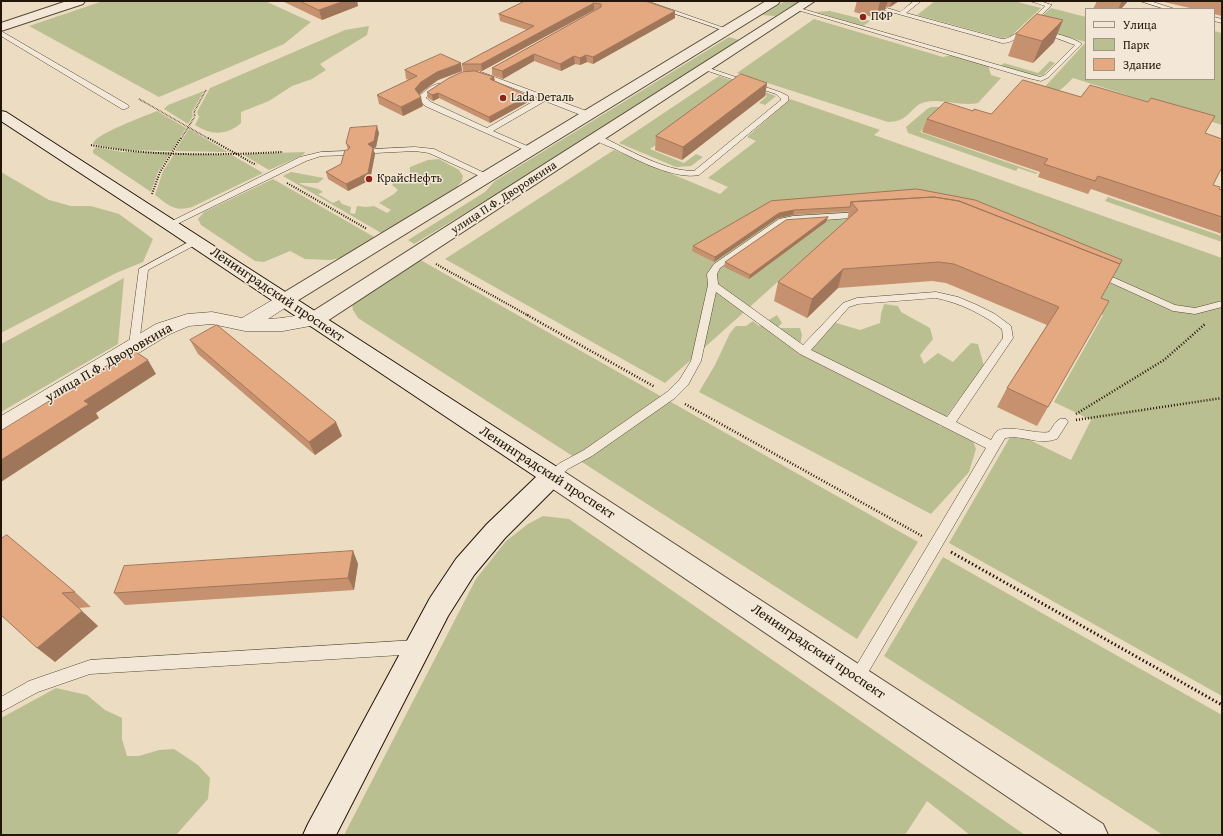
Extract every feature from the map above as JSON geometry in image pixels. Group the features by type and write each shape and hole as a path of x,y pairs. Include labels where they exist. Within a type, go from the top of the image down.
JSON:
{"street":[{"path":"1,15 45,1"},
{"path":"1,27 79,1"},
{"name":"улица П.Ф. Дворовкина","path":"245,325 489,177 774,1"},
{"name":"улица П.Ф. Дворовкина","path":"1,426 134,345 163,329 187,320 212,318 245,325 282,325 314,320 809,1"},
{"path":"727,30 752,38"},
{"name":"Ленинградский проспект","path":"1,115 196,241 552,476 1089,834"},
{"path":"319,835 418,647 440,607 465,567 496,531 552,476"}],"lane":[{"path":"641,1 727,30"},
{"path":"652,5 658,1"},
{"path":"901,14 918,1"},
{"path":"887,10 1002,41 1012,41 1049,5 1032,1"},
{"path":"1144,2 1168,8"},
{"path":"797,9 1041,79 1047,76 1078,44 1037,32 1028,31 1021,33"},
{"path":"1,33 125,107"},
{"path":"597,138 672,170 689,174 696,173 784,101 785,98 778,93 704,68"},
{"path":"473,72 487,73 589,115"},
{"path":"451,80 427,92 422,98 428,104 531,151"},
{"path":"488,131 545,98"},
{"path":"375,151 415,149 431,151 489,177"},
{"path":"170,224 303,159 321,154 348,153"},
{"path":"552,476 564,466 588,452 671,395 684,382 696,361 713,285 712,274 718,266 782,222 793,219 873,214"},
{"path":"134,345 144,269 196,241"},
{"path":"1087,269 1173,308 1195,311 1222,304"},
{"path":"713,285 804,351 993,446"},
{"path":"804,351 846,304 857,301 936,295 948,297 994,317 1007,328 1008,338 949,423"},
{"path":"857,678 935,543 1001,434 1013,432 1041,438 1053,436 1062,422"},
{"path":"1,705 34,686 90,667 418,647"}],"path":[{"path":"152,194 160,172 189,127 195,116 194,112 206,90"},
{"path":"133,96 386,239"},
{"path":"91,144 123,151 173,151 235,154 286,152"},
{"path":"418,254 1222,705"},
{"path":"1062,422 1164,360 1210,319"},
{"path":"1062,422 1222,398"}],"green space":[{"path":"103,1 265,1 311,22 284,44 159,97 29,26"},
{"path":"785,1 800,1 775,16 762,15"},
{"path":"935,1 1014,1 1041,8 1011,36 1002,38 917,15"},
{"path":"1051,8 1085,17 1085,42 1030,27"},
{"path":"830,11 870,21 863,26 816,12"},
{"path":"814,19 943,57 952,55 988,65 991,75 1001,78 978,103 965,104 938,101 925,102 916,107 905,117 888,122 737,73"},
{"path":"369,26 367,35 320,64 326,70 312,79 292,86 269,101 241,112 241,123 231,130 219,133 201,129 195,125 199,117 197,112 210,88 345,30"},
{"path":"1215,31 1222,33 1222,125 1073,78 1059,90 1052,92 1041,91 1085,43 1085,80 1215,80"},
{"path":"729,37 739,40 500,192 414,244 408,240 485,192 495,181"},
{"path":"1050,61 1055,63 1043,75 1034,76 1001,66 1004,63 1038,73"},
{"path":"719,76 776,96 765,105 759,103 767,96 738,86 650,149 684,163 696,154 703,157 691,166 676,167 619,143"},
{"path":"204,91 192,112 193,116 188,124 164,109 168,105"},
{"path":"790,99 880,130 874,135 1222,258 1222,696 949,543 1013,432 1071,460 1091,420 1054,402 1103,315 939,249 802,260 665,383 445,259 614,150 720,194 728,187 708,178 756,141 747,137"},
{"path":"931,107 941,107 940,113 920,132 1038,173 1036,174 1018,168 1016,171 908,133 906,127"},
{"path":"157,111 186,128 172,151 124,150 93,144 102,135 111,130"},
{"path":"189,129 228,152 175,151"},
{"path":"96,147 122,152 171,152 158,172 151,192 93,153 93,150"},
{"path":"305,152 303,155 269,170 242,154"},
{"path":"175,153 232,155 263,173 192,207 180,209 168,205 155,195 163,171"},
{"path":"439,159 459,170 463,176 462,181 457,187 383,234 283,176 291,172 324,178 318,183 299,183 323,192 318,194 333,203 339,200 342,204 351,207 350,213 355,214 357,206 374,206 387,213 391,210 379,203 398,190 392,185 395,181 409,180 410,167 428,160"},
{"path":"1,172 49,200 71,206 91,206 119,214 153,239 143,262 116,273 1,333"},
{"path":"273,179 376,238 344,257 331,260 305,259 290,251 264,262 255,261 201,225 198,219 204,212"},
{"path":"1108,197 1222,236 1222,242 1105,201"},
{"path":"417,258 918,542 857,639 358,318 353,310 352,304"},
{"path":"124,278 118,344 1,412 1,344"},
{"path":"884,304 898,306 901,312 930,328 933,339 920,355 924,364 938,353 953,362 971,343 978,344 984,366 939,426 953,428 971,436 976,449 969,472 931,514 699,392 715,365 730,333 736,326 746,326 753,321 759,326 777,315 782,323 777,328 800,328 802,335 799,350 833,322 860,330 880,323"},
{"path":"543,516 569,519 1025,835 970,835 927,801 905,835 344,835 476,579 506,541 528,524"},
{"path":"943,557 1222,715 1222,835 1163,835 884,656"},
{"path":"56,688 87,695 105,710 122,718 122,739 127,756 139,756 159,750 174,749 198,765 210,778 208,799 176,835 1,835 1,718"}],"building":[{"path":"300,1 344,1 319,10"},
{"path":"525,1 645,1 675,11 593,57 586,55 580,58 574,56 560,64 534,54 502,71 492,68 601,7 601,4 594,3 481,64 462,64 534,26 499,14"},
{"path":"1037,14 1063,20 1042,41 1016,34"},
{"path":"441,54 461,63 437,72 421,82 415,89 421,97 401,107 377,95 417,76 405,70"},
{"path":"475,71 494,77 490,79 528,96 489,117 438,93 432,95 427,92 449,78 462,72"},
{"path":"741,74 767,83 683,147 656,136"},
{"path":"1023,80 1081,97 1090,85 1148,102 1151,98 1215,116 1205,133 1222,139 1222,167 1213,185 1220,187 1219,189 1222,190 1222,217 1098,176 1095,181 1044,164 1048,159 927,119 945,102 973,111 974,109 991,114"},
{"path":"377,126 374,141 368,144 373,148 368,173 346,184 326,172 341,164 345,150 348,150 350,147 346,143 350,128"},
{"path":"917,189 975,200 1122,260 1120,264 959,201 934,197 851,202 850,207 794,210 779,213 715,257 693,246 771,201"},
{"path":"934,197 959,201 1120,264 1101,298 1109,301 1048,407 1007,388 1059,307 954,264 939,262 843,269 812,299 778,282 858,210 851,202"},
{"path":"828,217 750,275 725,262 786,220"},
{"path":"217,325 336,422 309,442 190,340"},
{"path":"133,350 148,360 84,401 89,404 1,460 1,431"},
{"path":"7,535 75,592 62,593 82,611 37,648 1,615 1,539"},
{"path":"353,551 348,578 114,593 124,566"}],"place":[{"name":"ПФР","path":"863,17"},
{"name":"Lada Dеталь","path":"503,98"},
{"name":"КрайсНефть","path":"369,179"}]}
